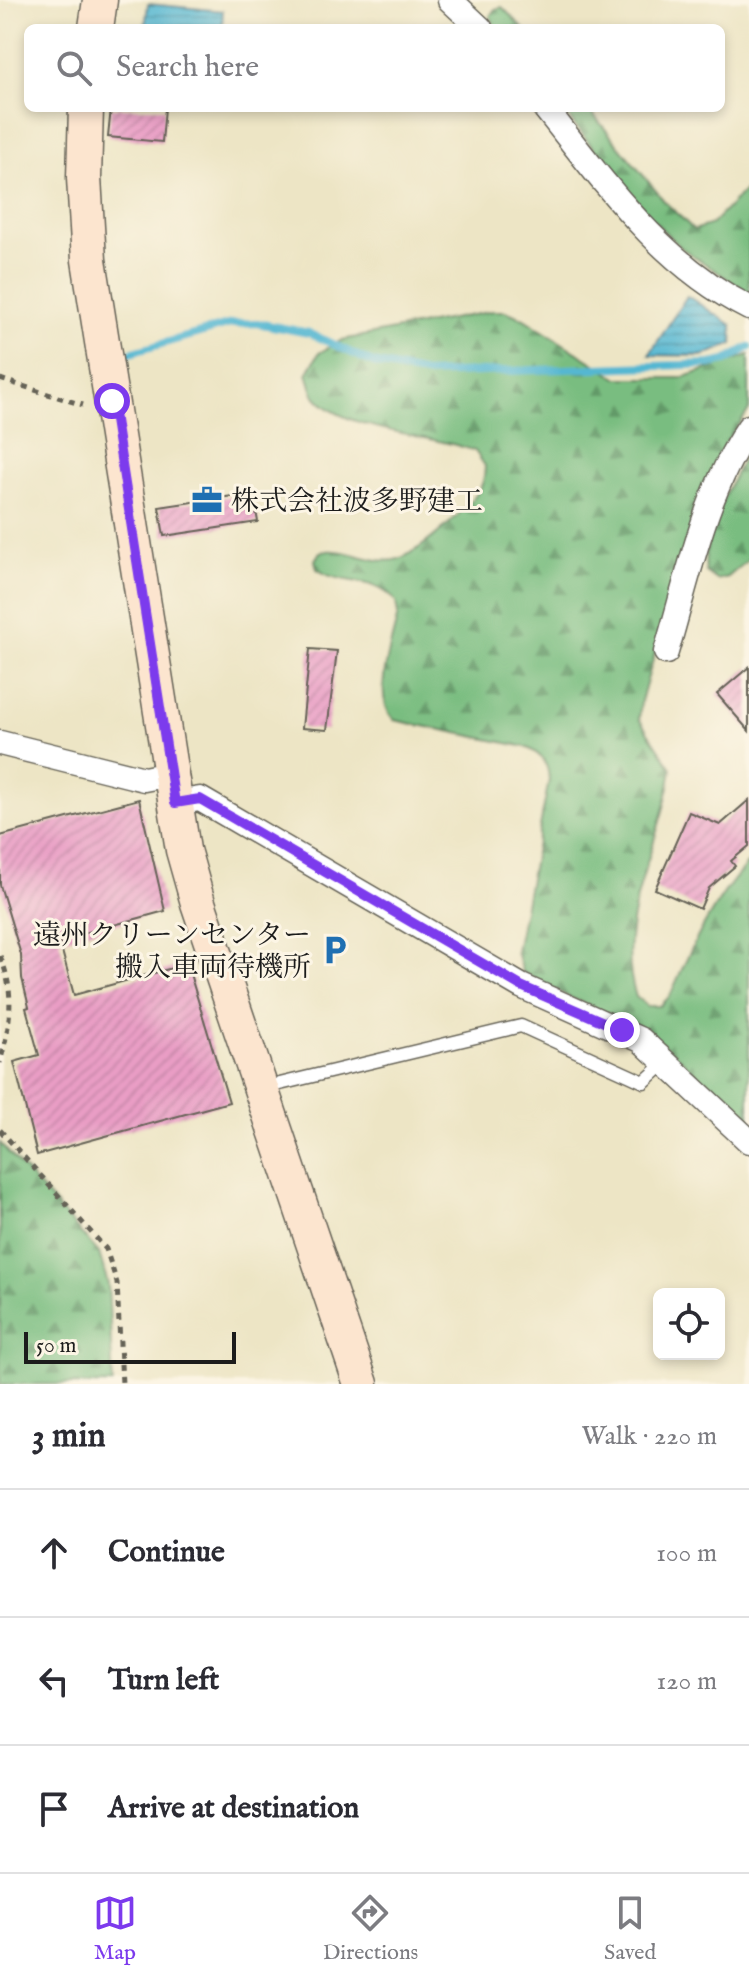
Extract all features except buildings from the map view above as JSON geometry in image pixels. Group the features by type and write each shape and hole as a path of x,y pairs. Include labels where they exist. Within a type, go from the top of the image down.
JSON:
{"street":[{"path":"97,24 100,0"},
{"path":"450,0 476,24"},
{"path":"86,112 86,220 172,788 198,903 361,1384"},
{"path":"548,112 655,241 681,263 749,308"},
{"path":"666,652 710,502 721,474 749,427"},
{"path":"0,743 144,779 200,799 521,986 622,1030 667,1061 716,1114 749,1141"}],"lane":[{"path":"261,1089 521,1026 644,1082 667,1061"}],"path":[{"path":"0,379 84,406 112,401"},
{"path":"0,956 9,979 12,1002 0,1063"},
{"path":"0,1130 106,1249 117,1283 122,1384"}],"green space":[{"path":"502,7 519,24 494,24 490,16 495,9"},
{"path":"564,112 591,112 665,202 694,230 712,224 749,186 749,293 680,247 649,216"},
{"path":"506,311 524,319 617,378 682,378 749,355 749,410 726,442 700,498 641,701 639,719 672,768 634,911 630,968 636,997 647,1006 660,1006 670,996 714,909 749,862 749,1128 705,1087 682,1060 647,1031 567,996 522,972 516,951 549,780 546,764 526,747 394,720 387,709 384,683 398,614 396,602 379,588 337,578 317,569 315,560 320,552 339,551 385,561 404,557 414,551 450,523 476,495 483,481 485,466 475,451 369,425 330,409 314,395 307,374 319,353 342,340"},
{"path":"749,446 749,559 728,577 717,580 706,572 708,541 719,508"},
{"path":"0,1143 99,1253 108,1284 113,1384 0,1384"}],"water":[{"path":"148,4 223,11 222,24 146,24"},
{"path":"687,296 732,325 733,344 702,356 649,355"}],"waterway":[{"path":"123,355 231,324 257,323 309,333 373,363 425,374 711,364 726,361 749,347"}],"place":[{"name":"株式会社波多野建工","path":"207,500"},
{"name":"遠州クリーンセンター 搬入車両待機所","path":"335,950"}],"route":[{"path":"112,401 175,803 200,799 521,986 622,1030"}]}
